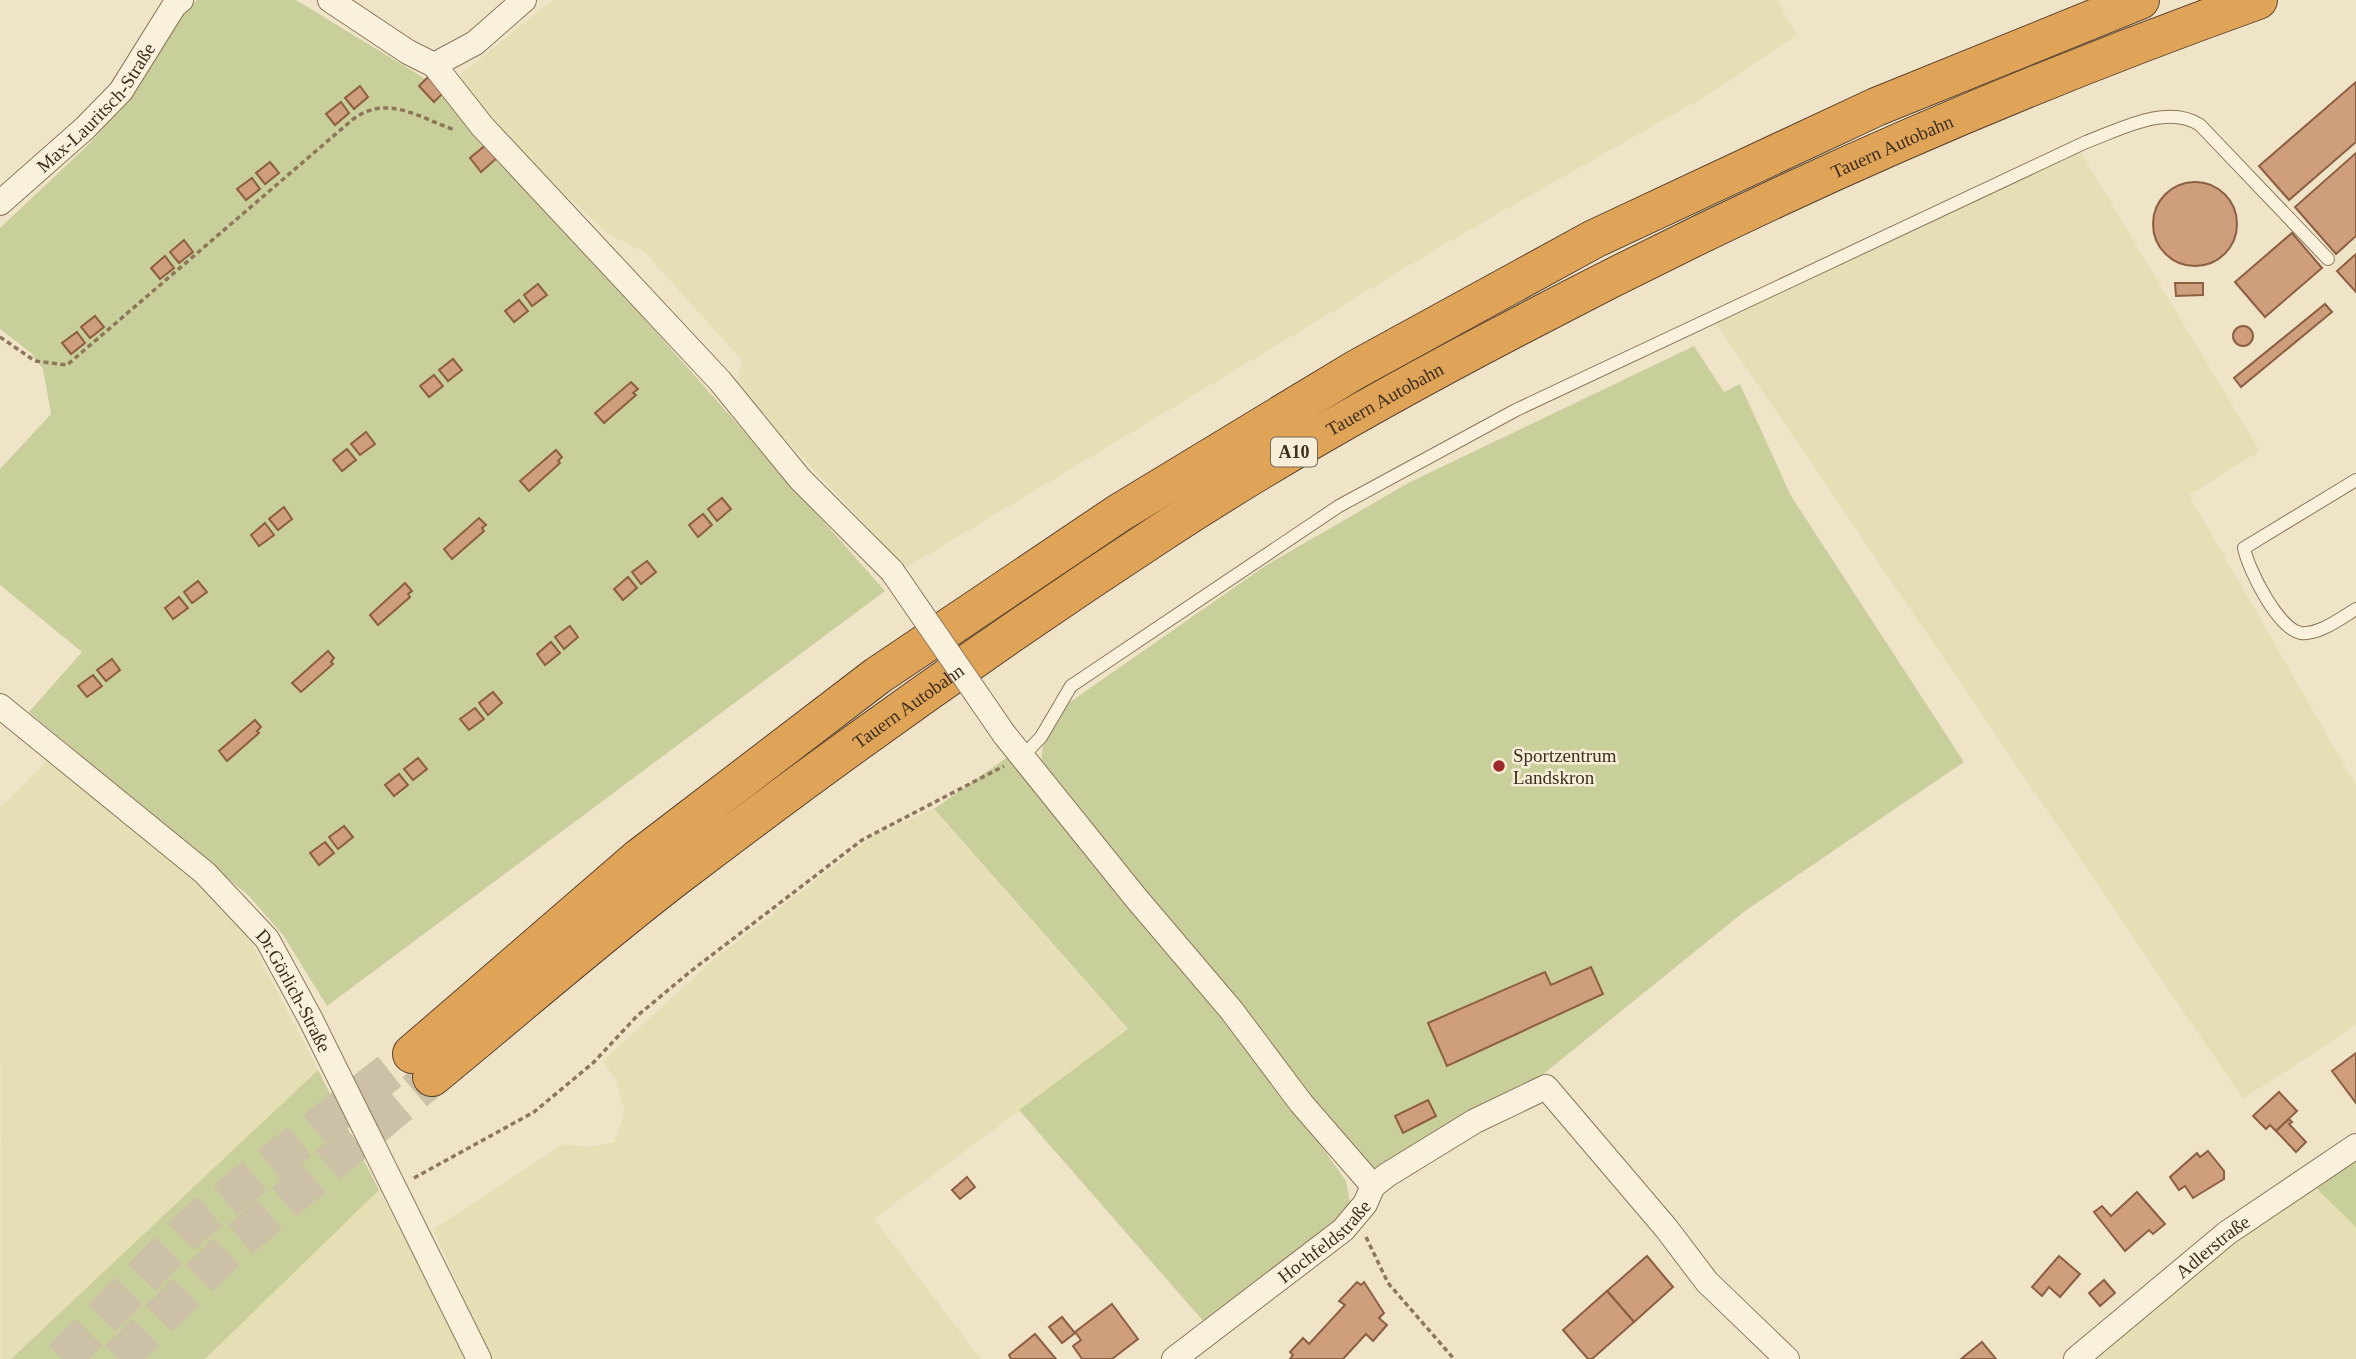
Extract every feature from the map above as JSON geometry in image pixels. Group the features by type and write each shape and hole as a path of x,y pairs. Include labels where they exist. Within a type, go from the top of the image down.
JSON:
{"highway":[{"name":"Tauern Autobahn","path":"2140,0 1876,107 1594,239 1354,370 1119,513 877,676 639,858 422,1065 890,716 1165,530 1395,391 1631,267 1889,146 2150,39 2258,0"}],"street":[{"path":"330,0 408,52 434,65 482,126 720,381 800,479 892,571 1004,734 1232,1011 1301,1103 1373,1186"},
{"path":"434,65 475,43 524,0"},
{"name":"Max-Lauritsch-Straße","path":"0,203 85,128 121,91 175,2"},
{"name":"Dr.Görlich-Straße","path":"0,706 205,873 267,939 310,1018 479,1359"},
{"name":"Hochfeldstraße","path":"1178,1358 1343,1230 1365,1204 1373,1186 1475,1121 1546,1087 1666,1228 1706,1282 1787,1359"},
{"name":"Adlerstraße","path":"2076,1359 2227,1233 2356,1146"}],"lane":[{"path":"1022,757 1041,737 1071,685 1339,506 1516,410 2086,142 2138,123 2171,116 2187,117 2200,125 2328,259"},
{"path":"2356,480 2244,548 2247,563 2283,624 2301,633 2325,627 2356,609"}],"path":[{"path":"0,337 35,361 67,365 352,120 371,108 396,107 457,130 482,126"},
{"path":"394,1190 534,1112 593,1063 637,1016 691,971 862,840 1022,757"},
{"path":"1354,1217 1388,1283 1454,1359"}],"shaded area":[{"path":"552,0 1777,0 1797,35 1713,92 1450,241 906,568 736,387 742,360 644,252 609,235 493,127 459,76"},
{"path":"2079,149 2260,451 2189,495 2356,785 2356,1025 2243,1099 1716,323"},
{"path":"48,760 224,904 247,934 318,1070 11,1359 1,1359 0,807"},
{"path":"933,809 1128,1030 874,1219 981,1359 491,1359 433,1229 564,1144 589,1147 614,1142 625,1112 616,1080 603,1061 713,960 873,836"},
{"path":"2312,1184 2356,1227 2356,1359 2091,1359 2232,1241"},
{"path":"379,1190 469,1359 202,1359"}],"green space":[{"path":"197,0 296,0 424,78 512,169 885,591 327,1006 283,935 249,896 29,712 82,652 0,585 0,469 51,414 43,369 31,353 0,329 0,228 88,145 126,102 187,8"},
{"name":"Sportzentrum Landskron","path":"1694,346 1724,392 1740,384 1791,496 1964,762 1745,911 1541,1076 1367,1179 1040,770 1044,738 1070,702 1265,566 1410,482"},
{"path":"1009,756 1222,1006 1346,1181 1350,1202 1340,1219 1204,1322 1019,1110 1128,1029 934,809"},
{"path":"318,1070 379,1190 205,1359 11,1359"},
{"path":"2356,1155 2356,1227 2312,1184"}],"building":[{"path":"428,77 443,93 434,102 419,86"},
{"path":"2356,82 2356,142 2289,200 2259,166"},
{"path":"360,86 368,97 354,109 345,98"},
{"path":"341,102 349,113 335,125 326,114"},
{"path":"487,144 498,157 481,172 470,158"},
{"path":"2356,153 2356,236 2336,254 2295,207"},
{"path":"270,162 279,173 265,184 256,173"},
{"path":"252,178 260,189 246,200 237,189"},
{"path":"2195,182 2211,185 2225,194 2234,208 2237,224 2234,240 2225,254 2211,263 2195,266 2179,263 2165,254 2156,240 2153,224 2156,208 2165,194 2179,185"},
{"path":"2292,233 2322,268 2265,317 2235,282"},
{"path":"184,240 193,252 179,263 170,252"},
{"path":"2356,254 2356,292 2337,271"},
{"path":"165,256 174,268 160,279 151,268"},
{"path":"2175,283 2203,283 2203,295 2176,296"},
{"path":"538,284 547,295 532,306 524,295"},
{"path":"519,300 528,311 514,322 505,311"},
{"path":"2325,304 2332,312 2241,387 2234,378"},
{"path":"95,316 104,327 90,338 81,327"},
{"path":"2243,326 2250,329 2253,336 2250,343 2243,346 2236,343 2233,336 2236,329"},
{"path":"77,332 85,343 71,354 62,343"},
{"path":"453,359 462,370 448,381 439,370"},
{"path":"434,375 443,386 429,397 420,386"},
{"path":"631,382 638,389 633,393 636,395 604,423 595,413"},
{"path":"366,432 375,444 360,455 351,444"},
{"path":"347,449 356,460 342,471 333,460"},
{"path":"556,450 562,457 558,461 560,463 529,491 520,481"},
{"path":"722,498 731,509 717,521 708,509"},
{"path":"284,507 292,519 278,530 269,519"},
{"path":"703,514 712,525 698,537 689,525"},
{"path":"479,518 486,525 482,528 484,531 452,559 444,549"},
{"path":"265,523 274,535 259,546 251,535"},
{"path":"647,561 656,572 641,584 632,572"},
{"path":"628,577 637,588 623,600 614,589"},
{"path":"198,581 207,592 192,603 184,592"},
{"path":"405,583 412,591 408,594 410,597 378,625 370,615"},
{"path":"179,597 188,608 173,619 165,608"},
{"path":"570,626 578,637 564,649 555,637"},
{"path":"551,642 560,653 545,665 537,654"},
{"path":"328,651 334,658 331,662 333,664 301,692 292,683"},
{"path":"112,659 120,670 106,681 97,670"},
{"path":"93,675 102,686 87,697 78,686"},
{"path":"493,692 502,703 488,715 479,703"},
{"path":"475,708 484,719 469,730 460,719"},
{"path":"255,720 261,727 257,731 259,733 227,761 219,751"},
{"path":"418,758 427,769 413,780 404,769"},
{"path":"399,774 408,785 394,796 385,785"},
{"path":"344,826 353,837 338,849 329,837"},
{"path":"325,842 334,853 319,865 310,853"},
{"path":"1591,967 1603,994 1447,1066 1428,1023 1545,972 1551,985"},
{"path":"2356,1053 2356,1103 2332,1071"},
{"path":"2279,1092 2297,1111 2276,1131 2270,1125 2266,1129 2253,1116"},
{"path":"1428,1100 1436,1116 1403,1133 1395,1116"},
{"path":"2289,1119 2292,1122 2289,1124 2306,1142 2296,1152 2276,1131"},
{"path":"2208,1151 2224,1171 2224,1179 2193,1198 2185,1186 2179,1190 2170,1177 2197,1153 2200,1157"},
{"path":"967,1177 975,1187 960,1199 952,1190"},
{"path":"2137,1192 2165,1224 2153,1234 2149,1230 2125,1251 2094,1212 2102,1206 2111,1216"},
{"path":"1647,1256 1673,1287 1634,1322 1607,1291"},
{"path":"2059,1256 2080,1274 2060,1297 2049,1287 2042,1296 2032,1287"},
{"path":"2104,1280 2115,1293 2100,1306 2089,1293"},
{"path":"1357,1282 1361,1285 1364,1282 1384,1313 1379,1318 1387,1325 1373,1341 1366,1334 1343,1359 1290,1359 1293,1355 1290,1352 1303,1338 1309,1344 1345,1305 1339,1301"},
{"path":"1607,1291 1634,1322 1592,1359 1588,1359 1563,1330"},
{"path":"1112,1304 1138,1339 1112,1359 1082,1359 1073,1346 1081,1340 1075,1332"},
{"path":"1062,1317 1075,1333 1062,1343 1049,1327"},
{"path":"1035,1334 1056,1359 1011,1359 1009,1355"},
{"path":"1982,1342 1996,1359 1961,1359"}],"tunnel":[{"path":"62,1359 193,1225 412,1054"},
{"path":"119,1359 230,1248 432,1077"}],"place":[{"name":"Sportzentrum Landskron","path":"1499,766"}]}
